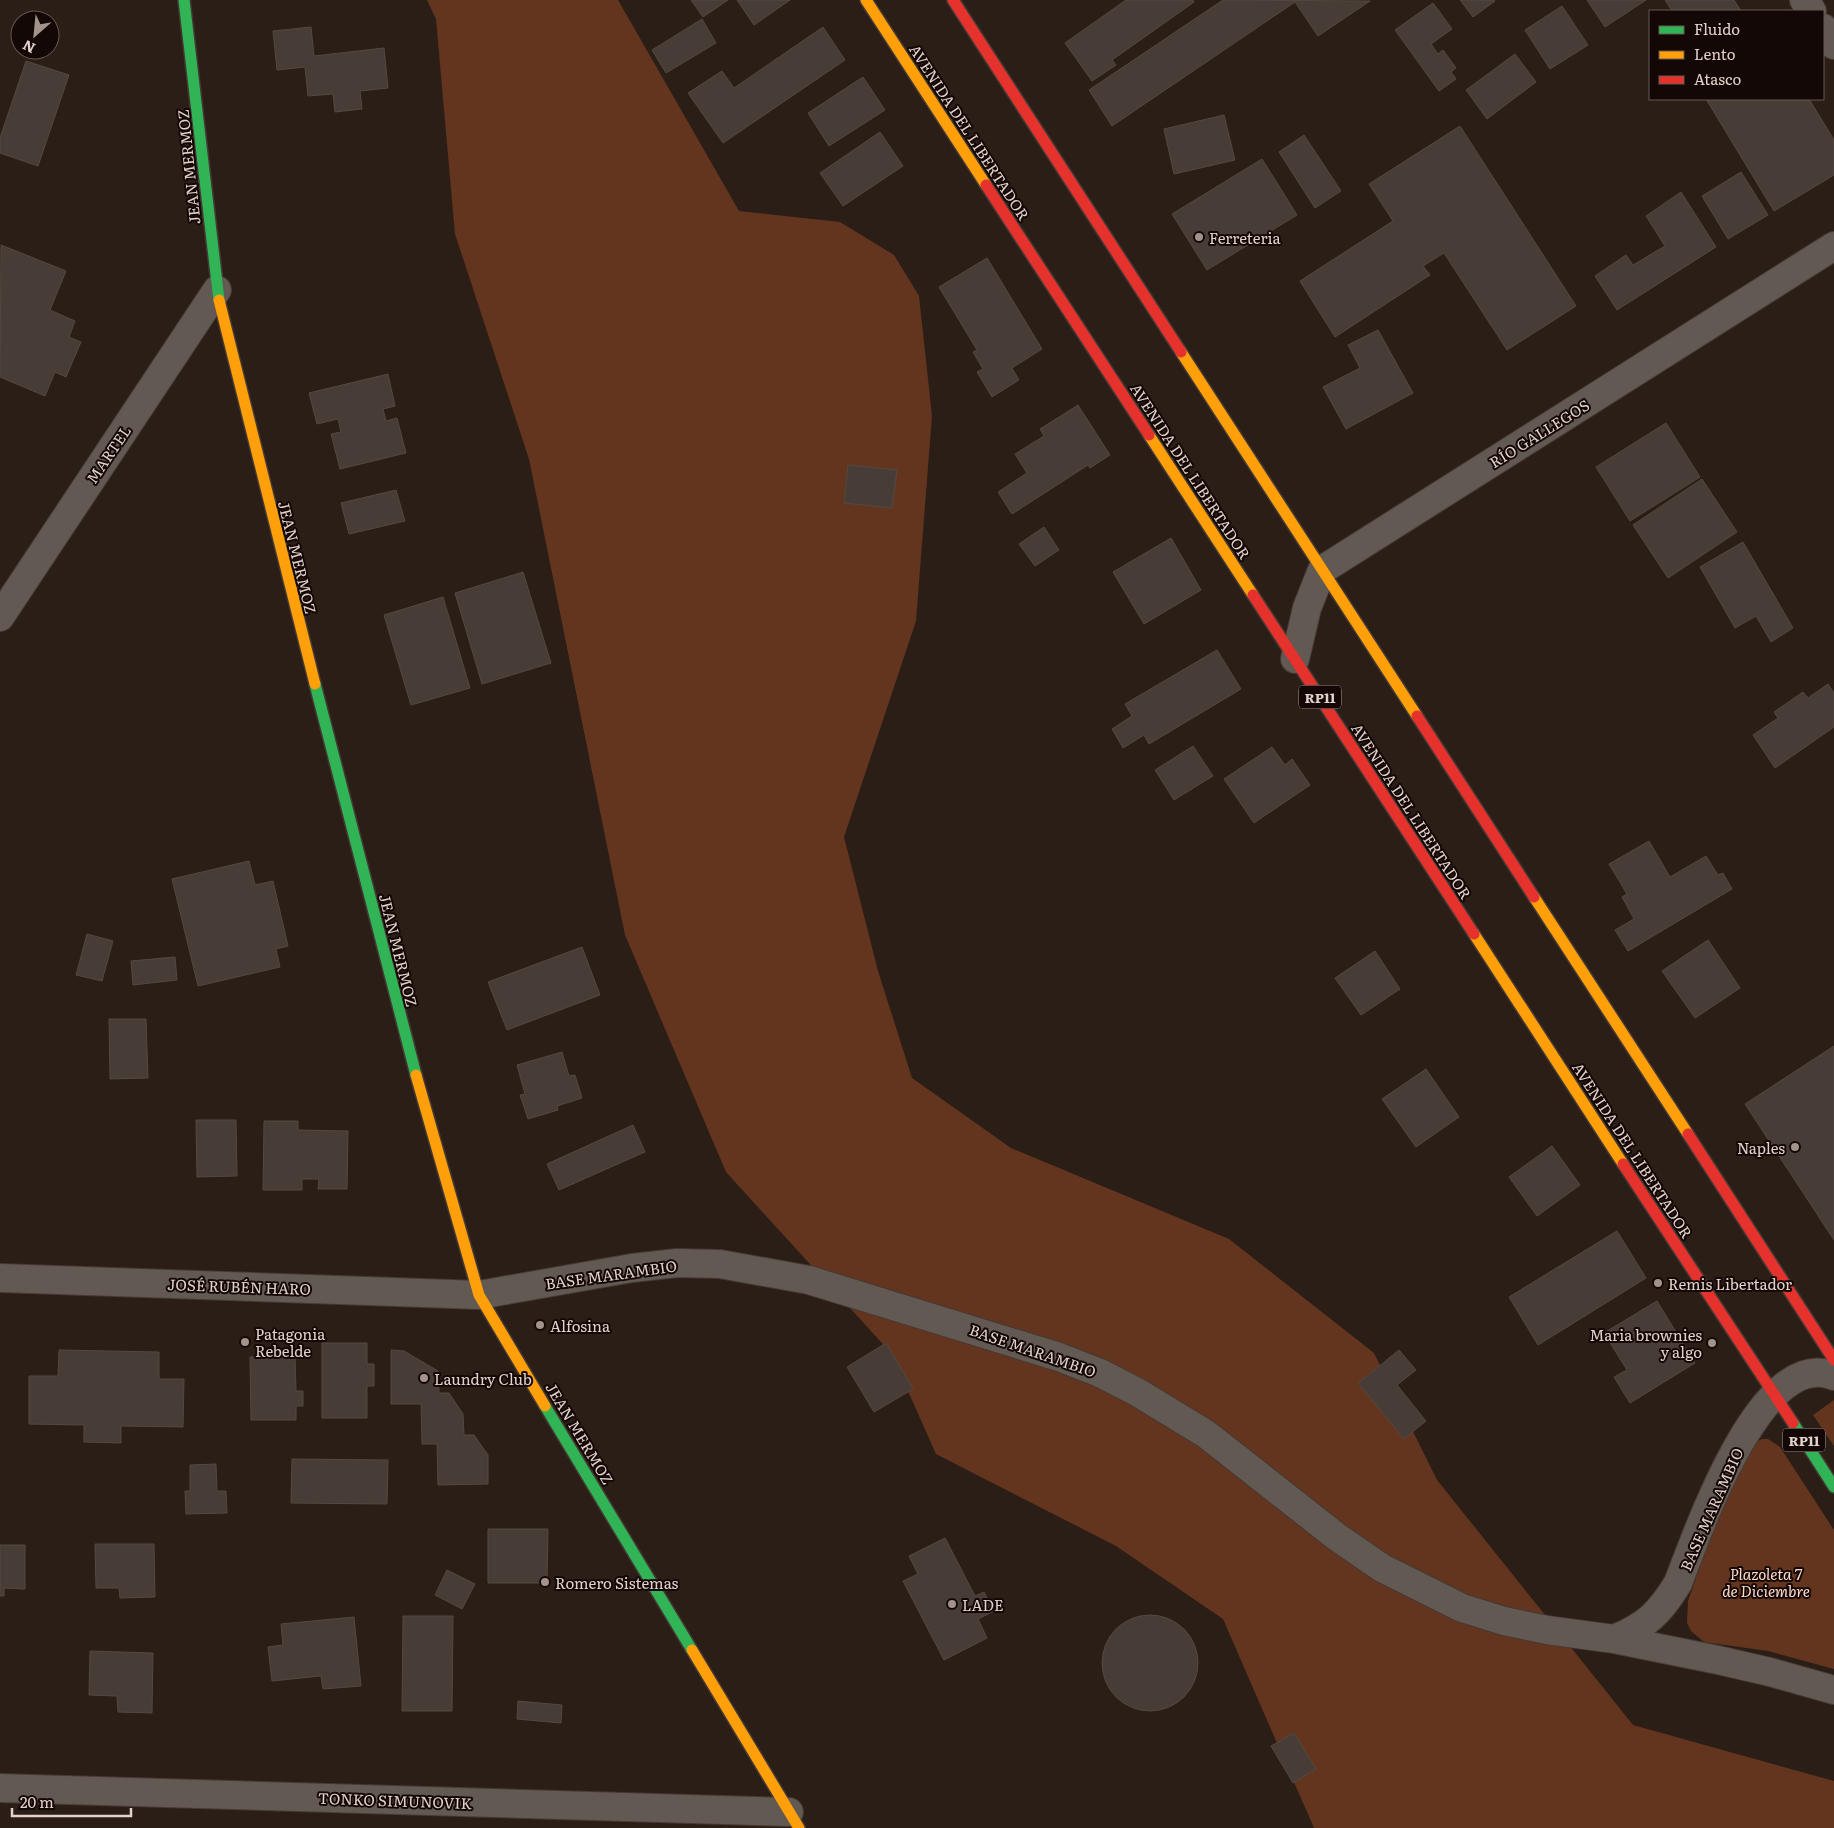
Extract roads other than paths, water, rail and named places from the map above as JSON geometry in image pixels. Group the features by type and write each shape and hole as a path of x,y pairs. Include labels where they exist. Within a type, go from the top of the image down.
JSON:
{"main road":[{"name":"JEAN MERMOZ","path":"184,0 217,290 238,384 420,1093 460,1236 479,1295 794,1820"},
{"name":"AVENIDA DEL LIBERTADOR","path":"866,0 1834,1487"},
{"path":"952,0 1834,1360"}],"street":[{"path":"1824,30 1834,45"},
{"name":"RÍO GALLEGOS","path":"1322,570 1834,246"},
{"name":"MARTEL","path":"0,617 217,290"},
{"path":"1295,659 1307,608 1322,570"},
{"name":"BASE MARAMBIO","path":"479,1295 632,1268 677,1263 720,1264 766,1271 853,1292 1059,1356 1100,1373 1137,1392 1206,1434 1337,1537 1382,1568 1462,1608 1504,1622 1614,1639 1770,1672 1834,1690"},
{"name":"JOSÉ RUBÉN HARO","path":"0,1278 479,1295"},
{"name":"BASE MARAMBIO","path":"1614,1639 1637,1630 1660,1610 1669,1598 1678,1583 1728,1464 1756,1417 1774,1394 1810,1372 1818,1371 1834,1376"},
{"name":"TONKO SIMUNOVIK","path":"0,1788 794,1820"}],"place":[{"name":"Ferreteria","path":"1199,237"},
{"name":"Naples","path":"1795,1147"},
{"name":"Remis Libertador","path":"1658,1283"},
{"name":"Alfosina","path":"540,1325"},
{"name":"Patagonia Rebelde","path":"245,1342"},
{"name":"Maria brownies y algo","path":"1712,1343"},
{"name":"Laundry Club","path":"424,1378"},
{"name":"Romero Sistemas","path":"545,1582"},
{"name":"LADE","path":"952,1604"}],"park label":[{"name":"Plazoleta 7 de Diciembre","path":"1766,1582"}]}
